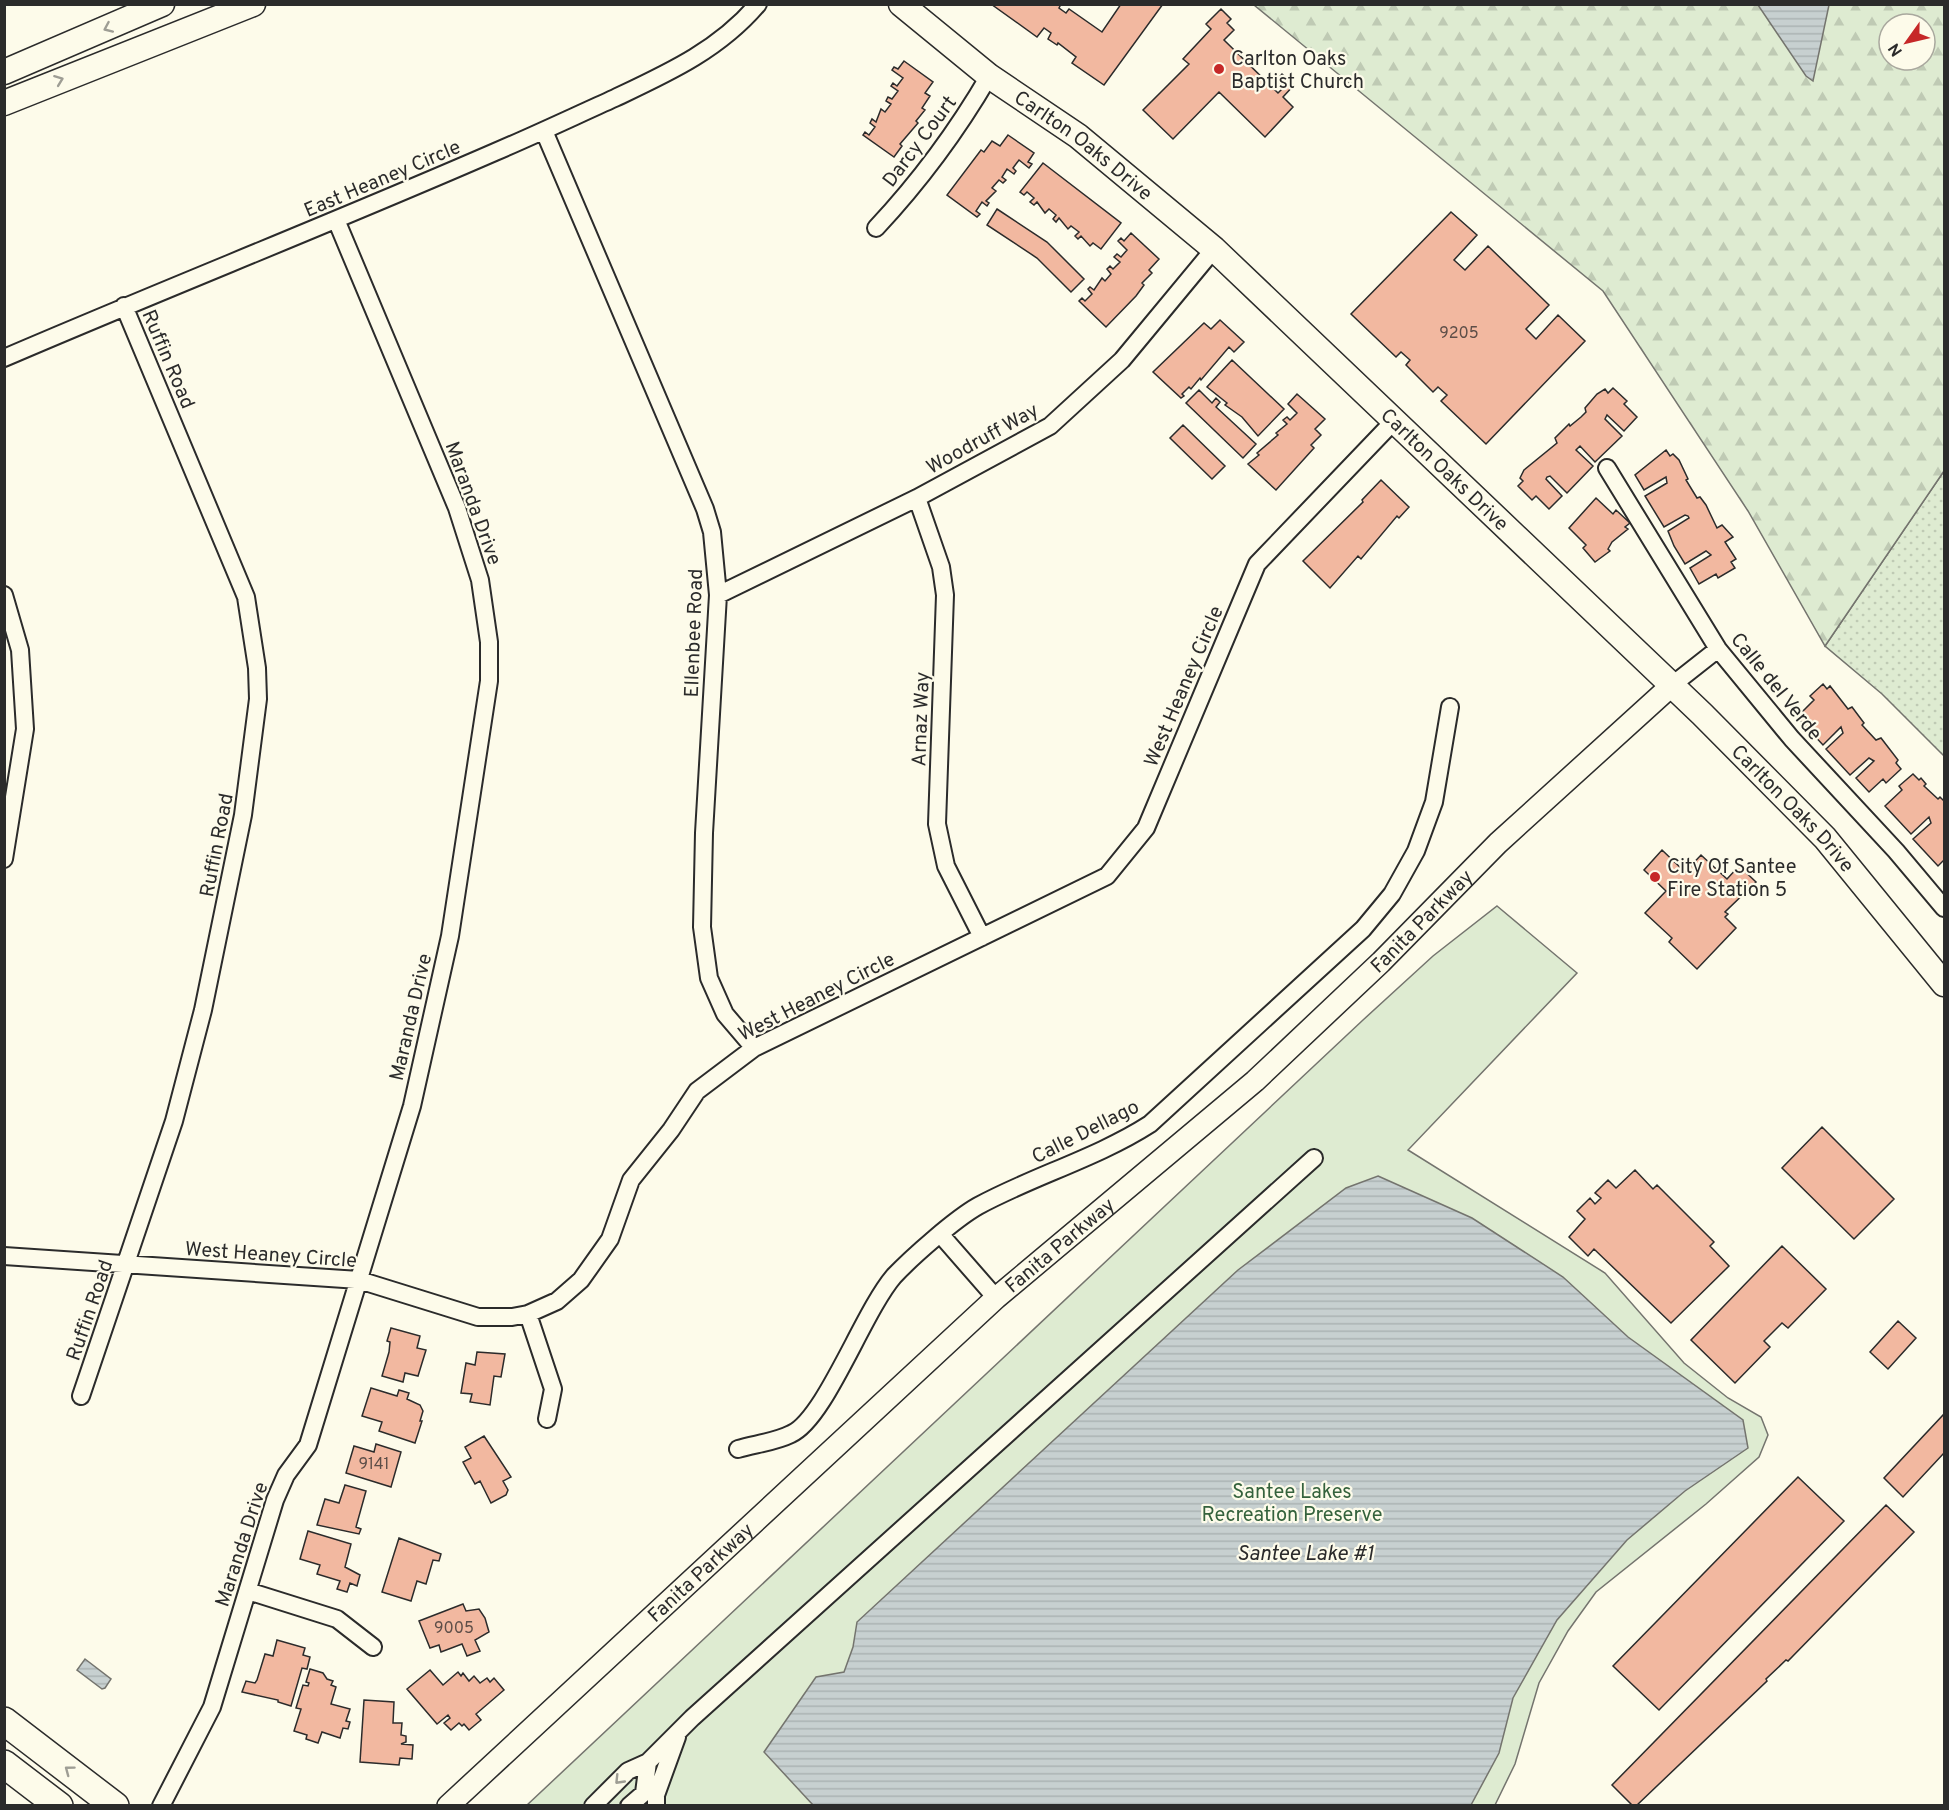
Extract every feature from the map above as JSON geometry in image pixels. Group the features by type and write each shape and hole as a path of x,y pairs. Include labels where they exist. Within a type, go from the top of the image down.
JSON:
{"main road":[{"path":"4,72 162,4"},
{"path":"4,102 253,4"},
{"name":"Carlton Oaks Drive","path":"901,4 989,76 1078,136 1214,249 1671,686 1825,837 1944,984"},
{"path":"4,1720 115,1806"},
{"path":"4,1764 59,1806"}],"street":[{"name":"East Heaney Circle","path":"4,358 124,306 337,222 544,131 695,58 734,30 758,4"},
{"name":"Darcy Court","path":"876,228 912,189 969,111 989,76"},
{"name":"Ellenbee Road","path":"544,131 705,509 715,551 718,595 704,833 702,927 709,978 725,1014 754,1048"},
{"name":"Maranda Drive","path":"161,1806 212,1707 275,1500 286,1475 308,1445 412,1106 450,936 489,681 484,603 474,556 457,508 337,222"},
{"name":"Woodruff Way","path":"718,595 917,498 1050,426 1122,360 1214,249"},
{"name":"Ruffin Road","path":"81,1396 174,1121 210,980 243,815 258,699 257,668 246,597 124,306"},
{"name":"West Heaney Circle","path":"4,1256 359,1281 478,1317 503,1318 528,1314 557,1300 581,1280 610,1239 632,1180 671,1130 697,1091 754,1048 1107,876 1146,828 1257,564 1393,422"},
{"name":"Calle del Verde","path":"1607,468 1718,649 1792,739 1896,851 1944,908"},
{"name":"Arnaz Way","path":"917,498 941,567 945,595 937,824 946,866 982,937"},
{"path":"4,595 20,650 25,729 4,859"},
{"path":"1671,686 1718,649"},
{"name":"Fanita Parkway","path":"448,1806 996,1298 1255,1081 1381,962 1498,843 1671,686"},
{"name":"Calle Dellago","path":"738,1449 792,1434 816,1412 867,1316 894,1276 940,1235 976,1207 1119,1141 1150,1124 1363,929 1404,874 1426,827 1434,802 1450,707"},
{"path":"593,1806 628,1771 648,1762 679,1731 1314,1158"},
{"path":"940,1235 996,1298"},
{"path":"528,1314 553,1389 548,1419"},
{"path":"248,1591 337,1619 373,1647"},
{"path":"656,1806 656,1796 679,1731"},
{"path":"629,1806 644,1793 648,1762"}],"green space":[{"path":"1254,5 1944,5 1944,471 1825,646 1748,511 1603,291"},
{"path":"1944,471 1944,756 1882,694 1825,646"},
{"name":"Santee Lake #1","path":"1497,906 1577,973 1408,1150 1605,1273 1684,1363 1728,1398 1761,1417 1768,1435 1759,1457 1706,1504 1596,1592 1568,1631 1539,1683 1515,1764 1495,1805 526,1806 1363,1020 1433,956"}],"water":[{"path":"1758,5 1829,5 1813,81 1806,76"},
{"name":"Santee Lake #1","path":"1378,1176 1472,1218 1563,1277 1628,1337 1743,1420 1748,1448 1685,1491 1627,1540 1557,1620 1513,1698 1499,1753 1471,1805 813,1805 764,1752 816,1677 844,1672 853,1647 857,1622 1238,1270 1346,1188"},
{"path":"85,1659 111,1679 105,1688 102,1689 77,1670"}],"building":[{"path":"991,4 1061,4 1059,8 1066,13 1069,9 1102,32 1121,4 1163,4 1104,85 1072,63 1076,57 1058,43 1057,45 1048,39 1051,33 1044,28 1037,37"},
{"name":"Carlton Oaks Baptist Church","path":"1221,9 1231,19 1227,23 1234,30 1224,40 1278,93 1284,87 1277,80 1282,74 1294,85 1283,97 1293,107 1265,137 1219,92 1173,139 1143,110 1189,64 1183,59 1211,29 1206,24"},
{"path":"904,61 933,82 925,93 930,96 922,108 925,110 916,121 918,123 900,144 902,146 894,157 863,135 865,132 869,135 875,127 870,123 872,119 876,122 881,109 885,112 891,104 886,101 888,97 892,99 898,91 891,86 893,83 897,86 903,78 892,70 894,67 898,69"},
{"path":"1008,135 1034,153 1028,162 1032,164 1029,168 1019,160 1013,168 1016,171 1014,174 1007,169 1002,177 1006,180 1003,183 999,180 992,188 996,191 986,201 989,203 987,206 982,202 976,211 980,214 977,217 947,195 981,150 984,152 992,141 1000,146"},
{"path":"1043,163 1121,223 1101,249 1093,243 1090,246 1081,236 1078,239 1075,236 1079,232 1071,226 1068,229 1059,218 1056,222 1053,219 1056,215 1049,209 1045,213 1037,202 1034,205 1030,202 1034,198 1027,192 1024,195 1020,192"},
{"path":"997,209 1047,242 1084,279 1071,292 1037,258 987,225"},
{"path":"1451,212 1477,235 1454,260 1465,270 1488,246 1549,305 1526,329 1536,339 1558,315 1585,341 1486,444 1441,401 1447,395 1438,387 1433,392 1406,365 1410,360 1401,352 1396,357 1351,314"},
{"path":"1131,233 1159,259 1149,270 1152,273 1142,283 1144,285 1136,296 1106,327 1079,301 1082,298 1085,301 1092,294 1088,289 1090,287 1094,290 1102,278 1105,281 1111,274 1107,269 1110,266 1113,269 1120,262 1114,257 1117,254 1121,257 1127,250 1118,241 1121,238 1124,241"},
{"path":"1220,320 1244,342 1234,352 1229,347 1201,380 1200,378 1191,389 1189,387 1181,398 1153,372 1204,323 1211,329"},
{"path":"1232,360 1284,409 1258,436 1242,417 1225,405 1227,403 1207,387"},
{"path":"1613,388 1627,401 1624,404 1637,417 1624,431 1607,415 1605,419 1622,436 1595,462 1580,446 1576,450 1593,466 1567,493 1550,476 1547,477 1546,479 1562,496 1549,509 1536,496 1532,500 1518,486 1523,481 1520,478 1524,470 1557,443 1555,438 1586,412 1585,408 1597,394 1605,389 1608,393"},
{"path":"1199,390 1212,403 1216,398 1220,402 1216,407 1256,444 1243,458 1186,403"},
{"path":"1297,394 1325,419 1315,429 1321,435 1311,445 1314,448 1276,490 1248,464 1287,424 1283,420 1287,417 1290,420 1297,413 1288,404"},
{"path":"1183,425 1225,466 1212,479 1170,438"},
{"path":"1666,450 1670,456 1673,454 1679,460 1688,479 1686,480 1697,498 1700,497 1706,505 1717,528 1722,525 1733,537 1725,542 1736,559 1731,562 1735,568 1718,578 1716,574 1699,584 1690,568 1711,555 1706,551 1685,564 1674,546 1668,531 1689,518 1688,516 1685,515 1664,527 1645,496 1667,483 1666,477 1644,490 1635,475"},
{"path":"1381,480 1409,507 1399,518 1397,516 1361,559 1358,556 1330,588 1303,561 1363,502 1362,500"},
{"path":"1596,498 1613,514 1616,510 1630,523 1625,527 1628,529 1612,542 1608,549 1610,551 1595,562 1583,548 1586,545 1569,528"},
{"path":"1823,684 1827,689 1830,686 1848,709 1852,707 1864,723 1862,725 1876,740 1881,738 1898,760 1896,763 1901,769 1886,783 1883,779 1869,792 1856,778 1874,761 1869,758 1850,775 1826,749 1843,733 1841,727 1823,745 1797,717 1814,700 1810,696"},
{"path":"1913,774 1919,780 1921,778 1926,784 1924,786 1938,799 1940,797 1944,801 1944,860 1938,866 1913,839 1931,823 1929,817 1911,834 1885,806 1902,790 1899,786"},
{"path":"1662,850 1685,872 1701,855 1727,879 1739,866 1756,882 1725,912 1728,914 1725,917 1736,928 1697,969 1669,942 1672,938 1645,913 1666,891 1644,870"},
{"path":"1822,1127 1894,1199 1854,1239 1782,1168"},
{"path":"1635,1170 1653,1189 1657,1185 1714,1242 1710,1246 1729,1266 1671,1323 1594,1249 1588,1256 1569,1237 1585,1219 1577,1211 1590,1198 1595,1204 1601,1198 1595,1193 1608,1180 1616,1188"},
{"path":"1782,1246 1826,1289 1788,1328 1782,1323 1764,1341 1770,1347 1735,1383 1691,1340"},
{"path":"1898,1321 1916,1338 1888,1369 1870,1352"},
{"path":"391,1328 420,1336 417,1348 426,1350 418,1376 405,1373 403,1382 382,1376 389,1352 390,1342 387,1341"},
{"path":"477,1352 505,1354 501,1377 494,1376 490,1405 470,1402 472,1394 461,1393 466,1363 475,1365"},
{"path":"371,1388 397,1396 399,1390 409,1393 407,1399 420,1405 423,1411 420,1421 422,1421 415,1443 379,1431 382,1422 362,1416"},
{"path":"1944,1414 1944,1453 1903,1497 1884,1478"},
{"path":"484,1436 511,1477 503,1481 508,1490 506,1495 491,1503 480,1481 475,1484 463,1462 471,1458 465,1447"},
{"path":"376,1444 401,1452 391,1487 346,1473 354,1446 374,1452"},
{"path":"1798,1477 1844,1521 1659,1710 1613,1666"},
{"path":"345,1485 366,1491 356,1527 361,1529 359,1534 317,1525 325,1499 339,1503"},
{"path":"1886,1505 1914,1532 1788,1661 1786,1660 1766,1679 1767,1681 1636,1806 1633,1806 1612,1785"},
{"path":"308,1531 351,1544 345,1567 360,1575 357,1586 350,1583 347,1592 337,1589 340,1581 317,1574 320,1565 300,1559"},
{"path":"399,1538 441,1554 439,1561 433,1560 426,1584 417,1581 411,1601 382,1592"},
{"path":"463,1604 466,1611 479,1609 485,1618 489,1632 475,1640 480,1651 467,1656 462,1644 441,1652 439,1645 430,1648 419,1621"},
{"path":"277,1640 305,1648 303,1655 310,1657 307,1669 302,1668 291,1706 278,1702 278,1700 242,1692 246,1681 255,1683 265,1654 273,1656"},
{"path":"310,1669 323,1673 327,1679 333,1681 331,1685 336,1687 331,1704 350,1709 346,1721 350,1722 348,1729 343,1728 340,1738 322,1732 318,1743 306,1739 307,1735 294,1731 301,1709 296,1708 303,1685 308,1686 309,1683 306,1682"},
{"path":"430,1670 443,1685 458,1672 461,1676 463,1673 469,1681 474,1676 480,1683 487,1678 490,1682 494,1678 504,1690 476,1714 481,1720 469,1730 464,1724 462,1726 459,1723 451,1730 444,1723 450,1718 448,1715 437,1724 407,1689"},
{"path":"364,1700 394,1702 393,1723 402,1723 401,1735 406,1736 406,1742 401,1744 413,1745 412,1759 400,1758 399,1765 360,1762"}],"place":[{"name":"Carlton Oaks Baptist Church","path":"1219,69"},
{"name":"City Of Santee Fire Station 5","path":"1655,877"}],"park label":[{"name":"Santee Lakes Recreation Preserve","path":"1292,1502"}]}
